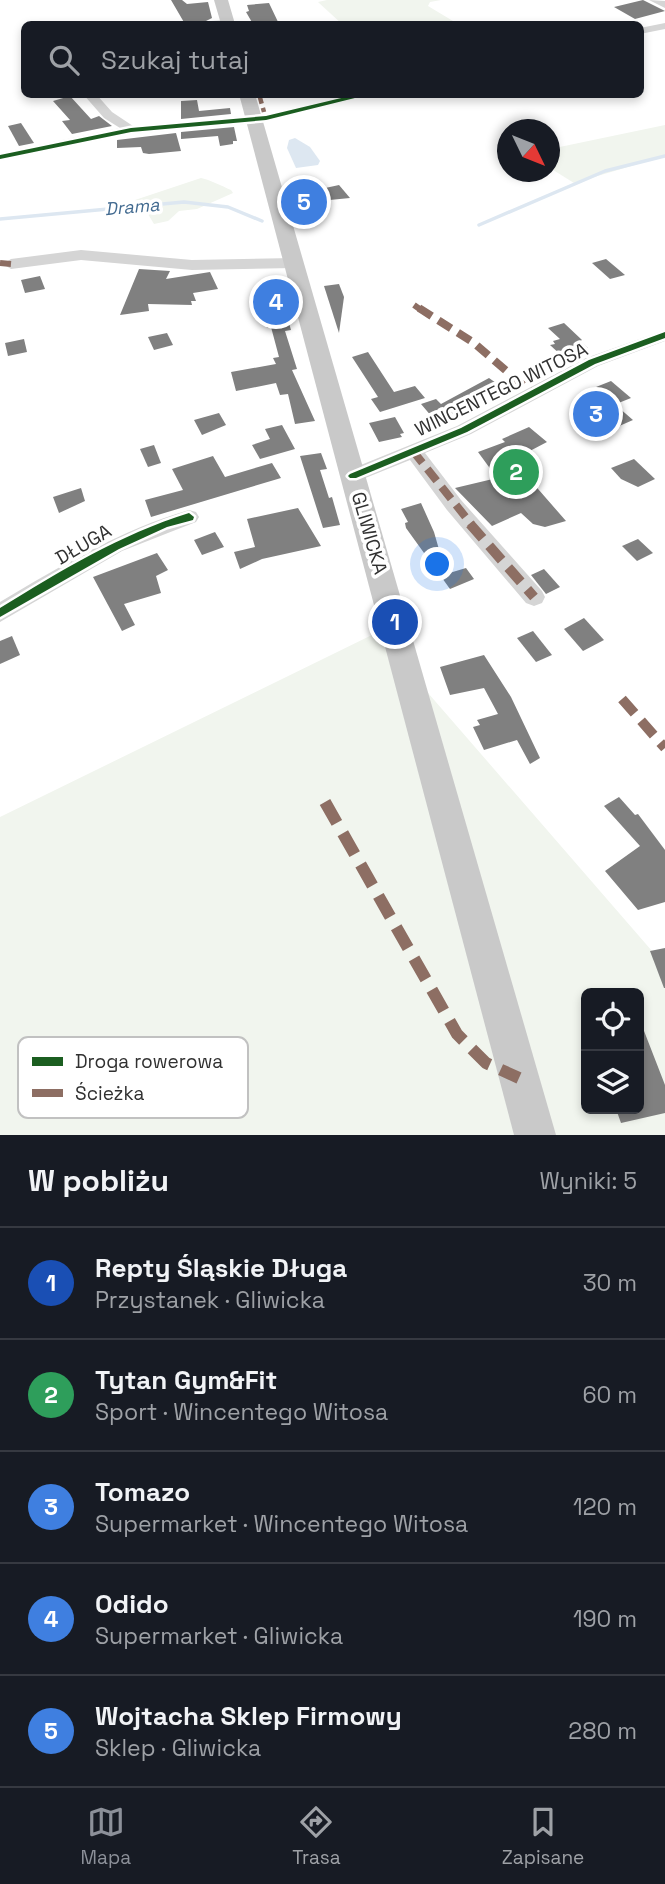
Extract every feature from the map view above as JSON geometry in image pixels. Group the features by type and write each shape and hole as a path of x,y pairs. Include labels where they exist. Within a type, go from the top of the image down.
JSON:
{"main road":[{"path":"221,0 227,21"},
{"name":"GLIWICKA","path":"248,98 535,1135"}],"street":[{"path":"654,0 665,5"},
{"path":"644,30 665,26"},
{"path":"93,98 108,115 131,130"},
{"path":"0,157 131,130 254,120 350,98"},
{"path":"11,264 81,255 192,265 294,263"},
{"name":"WINCENTEGO WITOSA","path":"353,476 464,430 592,362 665,335"},
{"path":"413,451 454,506 534,597"},
{"name":"DŁUGA","path":"0,613 126,539 159,525 189,517"}],"shaded area":[{"path":"441,0 430,2 428,6 453,21 339,21 318,2"},
{"path":"665,125 665,156 574,183 560,174 560,147"},
{"path":"295,138 310,147 320,161 318,165 296,168 287,148 289,140"},
{"path":"201,178 233,193 197,209 179,211 168,221 154,224 145,209 135,200"},
{"path":"376,633 665,966 665,1135 0,1135 0,817"}],"building":[{"path":"171,0 182,0 187,4 208,2 212,18 206,21 183,21"},
{"path":"643,0 665,11 635,19 614,7"},
{"path":"269,3 278,21 251,21 246,12 249,11 247,5"},
{"path":"72,98 91,119 99,116 112,126 72,134 62,121 70,120 53,101"},
{"path":"197,100 199,111 230,108 231,114 181,119 181,101"},
{"path":"21,123 34,143 19,146 8,126"},
{"path":"234,127 237,141 233,141 233,144 220,146 218,136 181,139 181,132"},
{"path":"176,133 181,151 149,154 143,153 141,147 117,148 117,140"},
{"path":"339,185 350,198 299,203 298,194"},
{"path":"606,259 625,275 610,279 592,263"},
{"path":"139,269 170,271 166,279 210,272 218,289 193,293 196,301 191,301 192,305 148,304 149,311 120,315"},
{"path":"40,276 45,289 25,293 21,280"},
{"path":"339,284 344,297 339,333 324,286"},
{"path":"282,290 290,308 285,309 291,330 285,331 297,369 292,370 315,421 295,424 288,394 280,395 276,383 236,391 231,372 276,364 273,358 279,357 271,327 267,328 259,308 263,307 258,295"},
{"path":"564,323 588,348 563,357 550,345 560,339 548,328"},
{"path":"167,333 173,345 154,350 148,337"},
{"path":"24,339 27,352 8,356 5,343"},
{"path":"368,352 394,392 415,386 425,398 380,412 371,399 378,397 352,357"},
{"path":"489,378 506,390 462,416 438,424 421,404 436,399 441,404"},
{"path":"611,381 631,398 616,404 596,387"},
{"path":"611,401 633,420 617,427 609,420 588,429 574,416"},
{"path":"219,413 226,425 202,435 194,420"},
{"path":"395,417 404,433 400,434 402,437 379,442 369,423"},
{"path":"282,425 295,449 260,459 252,445 270,439 265,429"},
{"path":"529,427 547,442 526,453 530,459 522,461 531,472 525,474 566,521 545,527 533,524 521,513 492,526 455,488 497,478 478,452 505,442 502,439"},
{"path":"154,445 161,463 148,467 140,449"},
{"path":"321,453 327,469 320,470 340,525 323,528 300,456"},
{"path":"213,456 225,477 272,463 281,478 151,517 145,500 183,490 172,469"},
{"path":"634,459 655,479 638,487 621,479 611,468"},
{"path":"81,488 85,501 59,513 53,497"},
{"path":"421,503 434,532 446,574 466,568 474,579 450,589 406,528 405,523 408,522 401,509"},
{"path":"298,508 321,546 262,559 240,569 234,552 255,547 247,519"},
{"path":"215,532 224,547 202,555 194,540"},
{"path":"638,539 653,553 637,561 622,546"},
{"path":"157,553 168,570 156,576 161,593 124,604 135,625 122,631 93,577"},
{"path":"544,569 560,587 546,594 531,575"},
{"path":"584,618 604,640 583,651 564,629"},
{"path":"533,631 552,655 536,662 517,638"},
{"path":"12,636 20,655 0,664 0,641"},
{"path":"484,655 511,697 540,758 530,764 517,740 484,750 473,727 480,725 477,720 498,714 484,688 450,695 440,667"},
{"path":"619,797 635,815 638,814 665,850 665,902 638,910 605,871 640,846 604,806"},
{"path":"665,948 665,988 664,988 650,951"},
{"path":"644,1031 665,1085 665,1113 621,1123 618,1114 644,1114"}],"waterway":[{"name":"Drama","path":"479,225 605,171 665,156"},
{"name":"Drama","path":"0,219 184,202 228,207 262,221"}],"marked path":[{"path":"260,98 264,112"},
{"path":"0,263 11,264"},
{"path":"414,305 474,343 532,393"},
{"path":"413,451 454,505 534,597"},
{"path":"622,699 665,748"},
{"path":"325,802 457,1034 486,1063 519,1078"}],"cycle path":[{"path":"0,157 131,130 266,118 351,98"},
{"path":"353,476 464,430 592,362 665,335"},
{"path":"0,613 115,546 189,517"}],"place":[{"name":"Wojtacha Sklep Firmowy","path":"304,202"},
{"name":"Odido","path":"276,302"},
{"name":"Tomazo","path":"596,414"},
{"name":"Tytan Gym&Fit","path":"516,472"},
{"name":"Repty Śląskie Długa","path":"395,622"}]}
